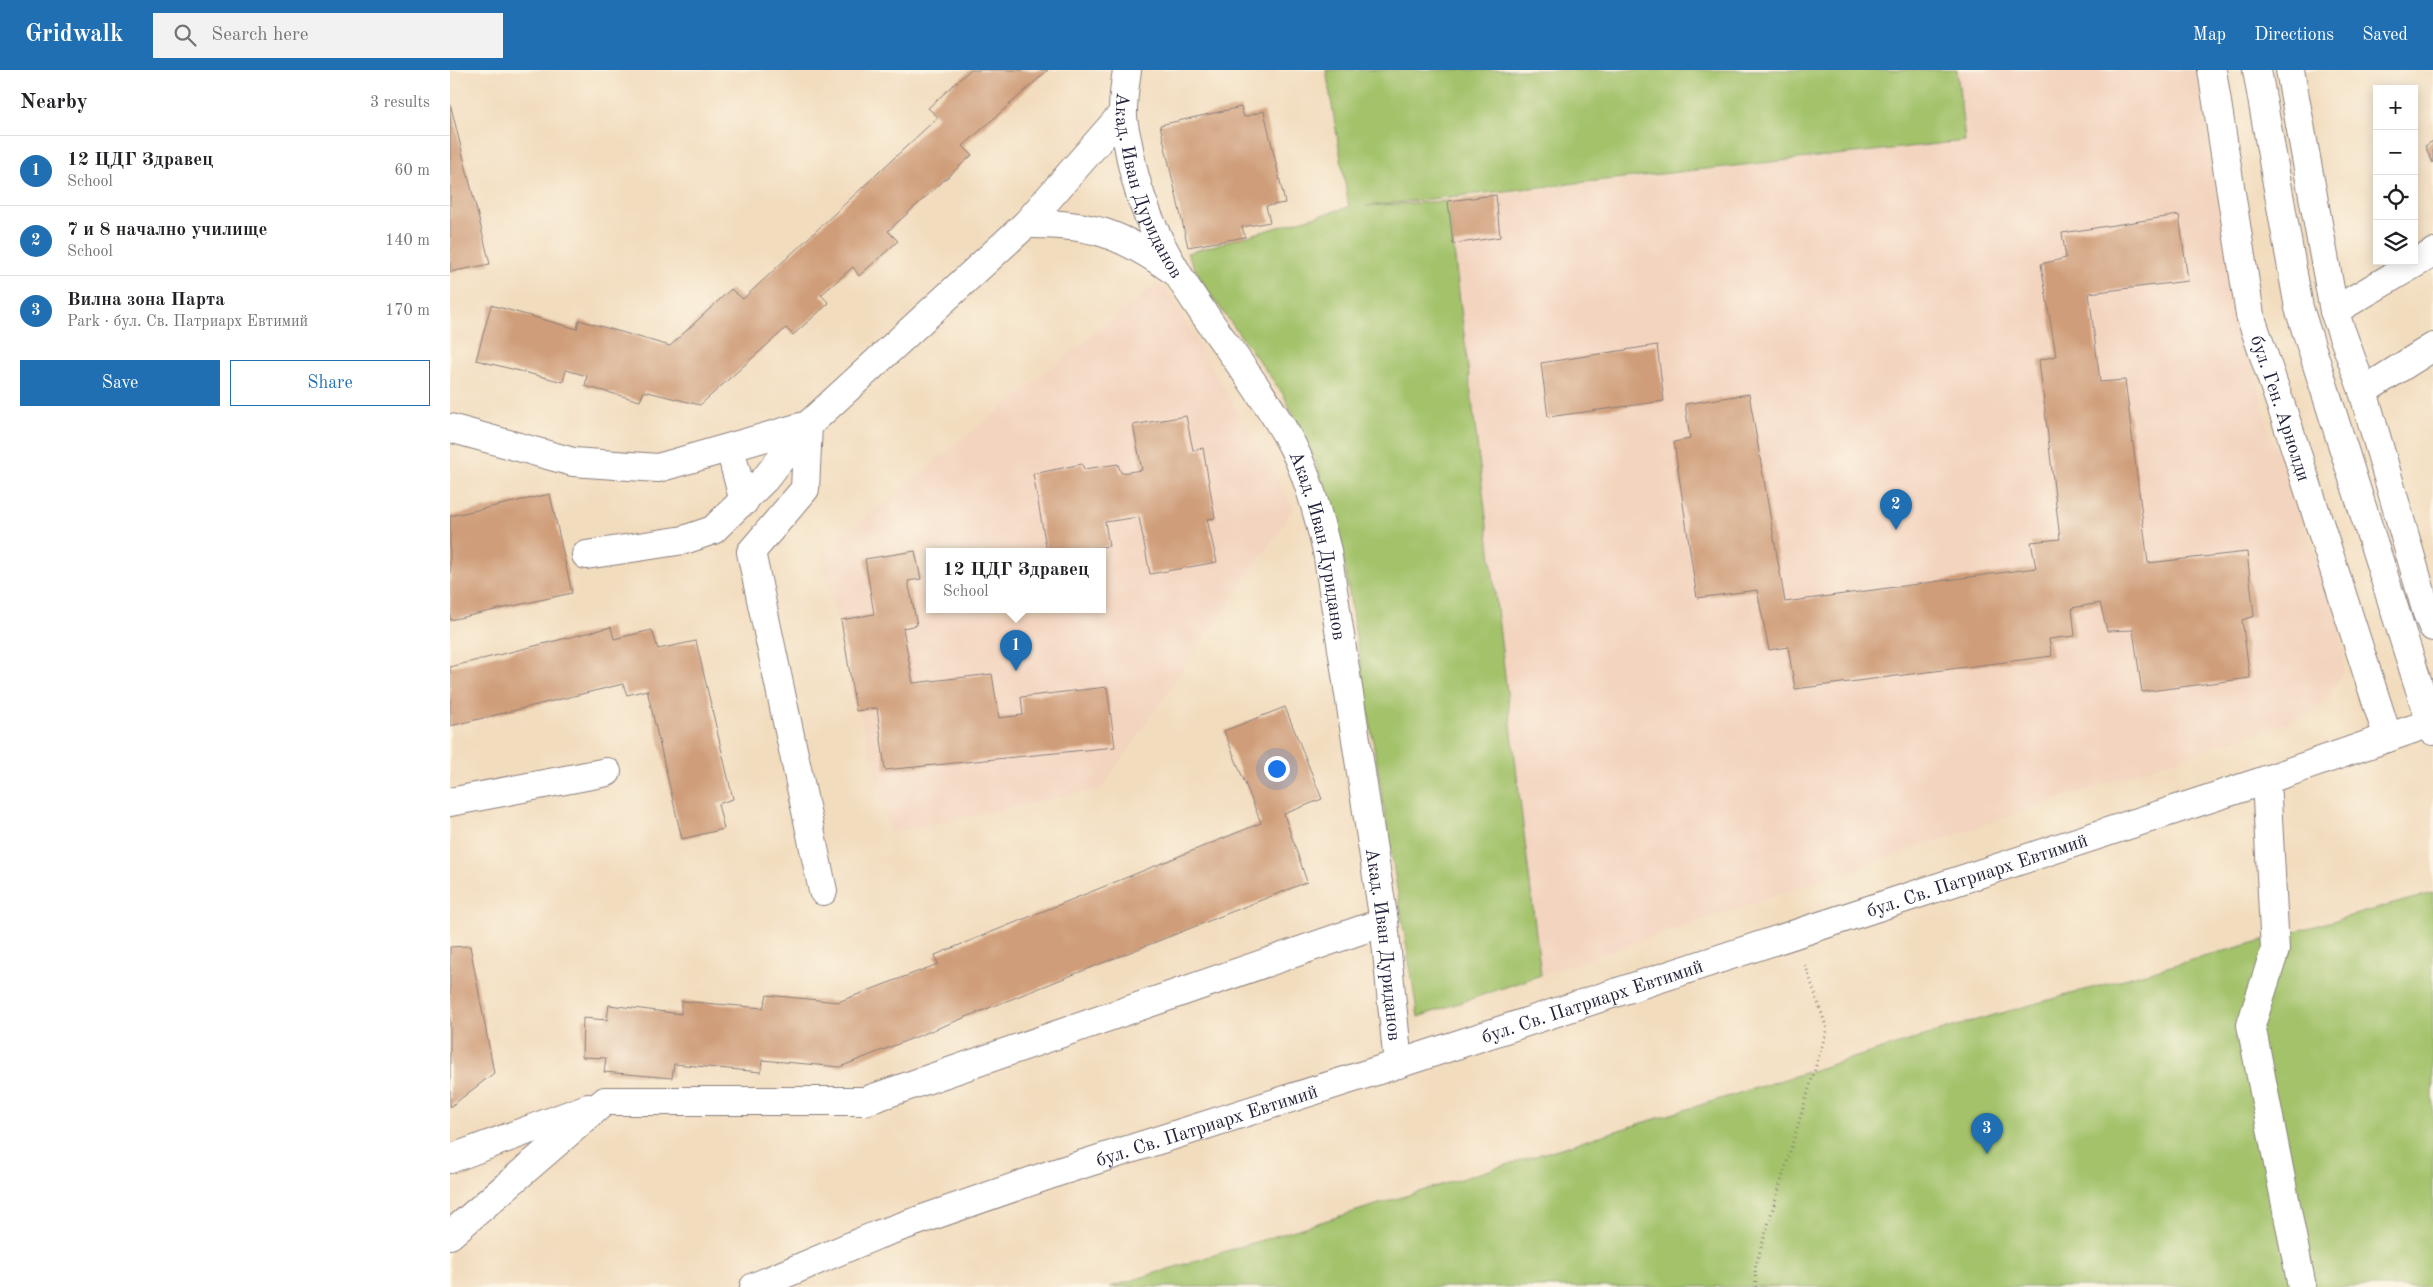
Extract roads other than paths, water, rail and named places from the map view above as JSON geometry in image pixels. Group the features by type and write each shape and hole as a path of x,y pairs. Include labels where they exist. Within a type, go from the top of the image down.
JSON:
{"street":[{"name":"Акад. Иван Дуриданов","path":"1126,70 1122,113 1132,169 1148,216 1175,272 1286,434 1304,472 1328,551 1384,922 1398,1064"},
{"name":"бул. Ген. Арнолди","path":"2212,70 2250,315 2388,738"},
{"path":"2257,70 2299,308 2432,725"},
{"path":"2290,70 2334,311 2363,391 2427,613 2433,627 2405,641"},
{"path":"586,555 684,540 713,530 744,502 808,426 1026,224 1122,113"},
{"path":"1026,224 1064,224 1098,231 1132,243 1175,272"},
{"path":"2334,311 2433,254"},
{"path":"2363,391 2433,347"},
{"path":"450,428 582,463 658,468 808,426"},
{"path":"808,426 805,490 751,552 823,891"},
{"path":"730,448 744,502"},
{"name":"бул. Св. Патриарх Евтимий","path":"754,1287 877,1235 1008,1190 2432,725"},
{"path":"450,802 607,772"},
{"path":"2266,780 2275,950 2251,1025 2302,1287"},
{"path":"450,1159 605,1101 865,1101 1384,922"},
{"path":"450,1235 605,1101"}],"place":[{"name":"7 и 8 начално училище","path":"1896,530"},
{"name":"12 ЦДГ Здравец","path":"1016,671"},
{"name":"Вилна зона Парта","path":"1987,1154"}]}
